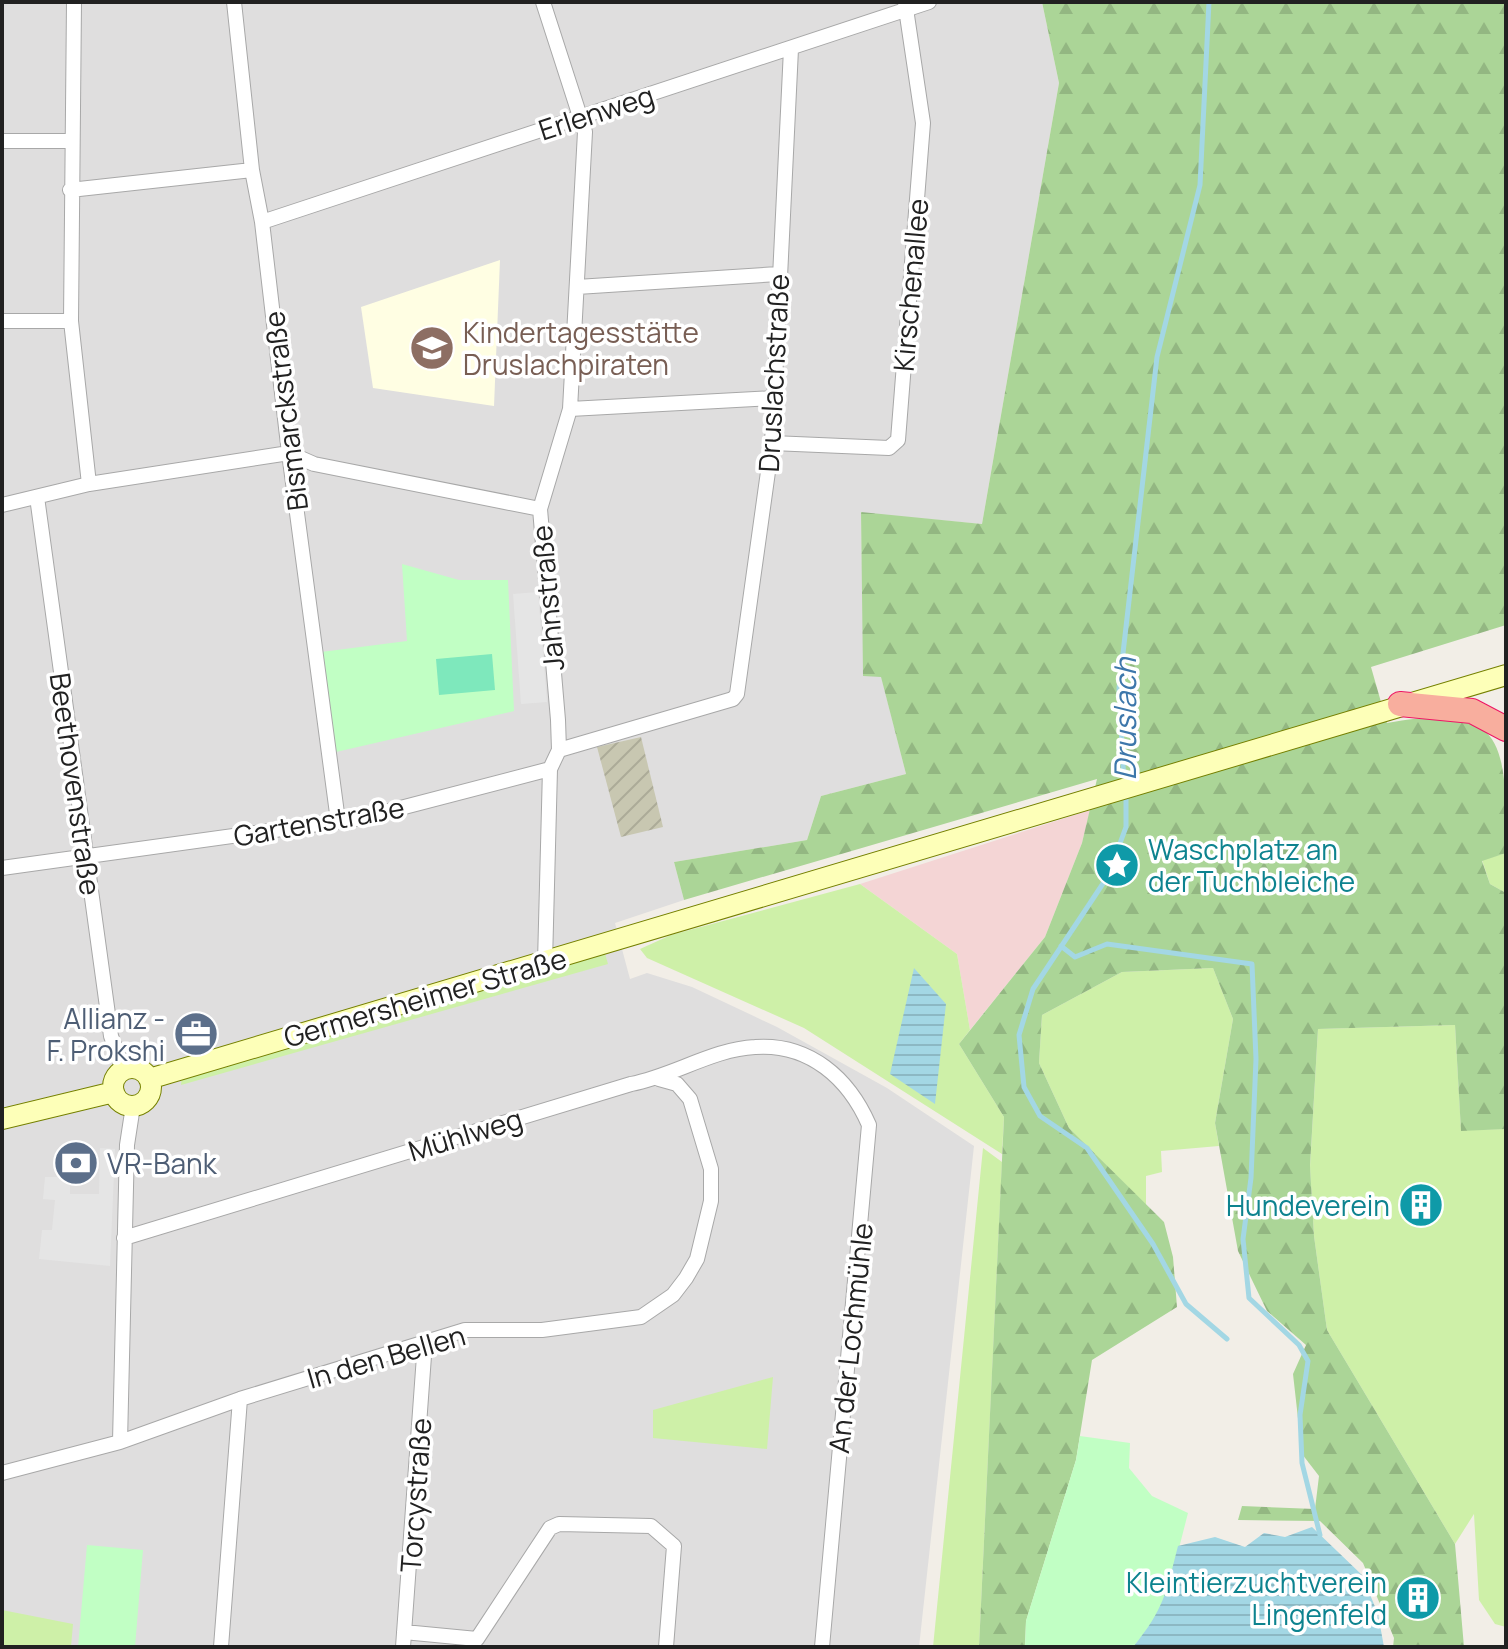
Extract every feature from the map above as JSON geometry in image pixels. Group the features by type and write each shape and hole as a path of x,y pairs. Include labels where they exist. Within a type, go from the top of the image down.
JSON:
{"highway":[{"path":"1400,704 1472,711 1506,729"}],"main road":[{"name":"Germersheimer Straße","path":"149,1079 399,1002 545,962 1400,704 1506,675"},
{"path":"135,1068 149,1079 147,1098 133,1106 121,1102 114,1092 113,1082 123,1070 135,1068"},
{"path":"2,1119 114,1092"}],"street":[{"path":"74,2 70,141 71,321 89,484"},
{"name":"Bismarckstraße","path":"234,2 252,170 262,222 338,821"},
{"name":"Jahnstraße","path":"543,2 585,132 570,409 540,509 559,750 550,769 545,962"},
{"name":"Erlenweg","path":"262,222 791,49 905,6 929,2"},
{"name":"Kirschenallee","path":"772,443 889,448 898,440 923,123 905,6"},
{"name":"Druslachstraße","path":"559,750 733,699 737,694 772,443 791,49"},
{"path":"2,141 70,141"},
{"path":"70,190 252,170"},
{"path":"577,287 778,274"},
{"path":"2,321 71,321"},
{"path":"570,409 774,398"},
{"path":"2,505 89,484 289,453 314,464 540,509"},
{"name":"Beethovenstraße","path":"37,497 111,1036 123,1070"},
{"name":"Gartenstraße","path":"2,868 362,818 550,769"},
{"name":"Mühlweg","path":"124,1238 616,1088 659,1079 732,1051 756,1046 807,1057"},
{"name":"An der Lochmühle","path":"807,1057 839,1076 856,1096 869,1125 822,1647"},
{"name":"In den Bellen","path":"2,1473 120,1442 240,1399 465,1330 610,1324 641,1317 673,1295 697,1259 711,1201 711,1169 690,1099 677,1084 659,1079"},
{"path":"120,1442 127,1145 133,1106"},
{"name":"Torcystraße","path":"404,1640 425,1342"},
{"path":"221,1647 240,1399"},
{"path":"404,1640 478,1643 550,1528 559,1524 651,1526 674,1546 666,1647"}],"shaded area":[{"path":"2,2 1042,2 1059,83 982,524 861,513 864,676 881,676 906,774 821,796 807,840 674,862 684,900 615,923 630,979 647,973 692,987 777,1027 887,1088 974,1146 919,1647 2,1647"},
{"name":"Kindertagesstätte Druslachpiraten","path":"500,260 494,406 373,388 361,307"},
{"path":"538,592 547,702 521,704 513,594"},
{"path":"641,737 663,827 621,837 597,747"},
{"path":"1090,810 1082,843 1045,937 970,1030 957,954 860,884"},
{"path":"100,1148 115,1149 110,1266 39,1259 42,1230 52,1230 55,1200 43,1199 45,1177 70,1177 70,1194 99,1194"}],"green space":[{"path":"1042,2 1506,2 1506,625 1371,667 1387,723 1457,718 1478,726 1492,739 1500,758 1506,853 1482,861 1490,884 1506,893 1506,1129 1461,1131 1455,1025 1318,1029 1310,1166 1314,1236 1327,1330 1455,1544 1464,1647 1393,1647 1394,1638 1363,1563 1320,1521 1238,1520 1242,1506 1315,1509 1319,1476 1302,1454 1293,1374 1306,1345 1267,1311 1238,1251 1215,1123 1233,1019 1213,968 1122,972 1042,1015 1039,1063 1069,1128 1164,1222 1173,1257 1177,1307 1092,1360 1076,1460 1026,1621 1025,1647 979,1647 1004,1117 959,1044 1045,937 1082,843 1097,779 684,900 674,862 807,840 821,796 906,774 881,677 863,676 861,512 982,524 1059,83"},
{"path":"402,564 459,580 508,580 514,711 336,752 321,652 407,641"},
{"path":"492,654 495,690 439,695 436,659"},
{"path":"1506,853 1506,893 1490,884 1482,860"},
{"path":"860,884 957,954 970,1030 959,1044 1004,1117 1002,1154 804,1028 647,958 640,949 671,935"},
{"path":"604,950 608,964 181,1085 182,1075"},
{"path":"1213,968 1233,1019 1215,1123 1219,1146 1161,1151 1162,1172 1146,1176 1146,1205 1069,1128 1039,1063 1042,1015 1122,972"},
{"path":"1455,1025 1461,1130 1506,1129 1506,1627 1495,1624 1479,1600 1474,1514 1455,1544 1327,1330 1314,1236 1310,1167 1318,1029"},
{"path":"983,1148 1002,1162 979,1647 933,1647"},
{"path":"773,1377 767,1449 653,1438 653,1410"},
{"path":"1080,1436 1130,1443 1129,1468 1152,1496 1188,1513 1167,1595 1157,1618 1133,1647 1025,1647 1026,1621 1076,1460"},
{"path":"87,1545 143,1550 135,1647 78,1647"},
{"path":"2,1610 73,1624 71,1647 2,1647"}],"water":[{"path":"914,968 946,1004 935,1104 890,1074"},
{"path":"1312,1527 1362,1575 1378,1614 1384,1647 1133,1647 1163,1599 1178,1546 1215,1537 1245,1547 1264,1533 1285,1537"}],"waterway":[{"name":"Druslach","path":"1124,783 1119,688 1157,357 1200,185 1209,2"},
{"name":"Druslach","path":"1126,793 1126,827 1108,876 1033,989 1019,1035 1024,1087 1040,1116 1087,1148 1153,1244 1186,1304 1227,1339"},
{"path":"1061,946 1075,957 1107,944 1252,964 1256,1059 1251,1178 1243,1239 1249,1298 1299,1345 1308,1361 1300,1415 1302,1463 1320,1535"}],"place":[{"name":"Kindertagesstätte Druslachpiraten","path":"432,348"},
{"name":"Waschplatz an der Tuchbleiche","path":"1117,865"},
{"name":"Allianz - F. Prokshi","path":"196,1034"},
{"name":"VR-Bank","path":"76,1163"},
{"name":"Hundeverein","path":"1421,1205"},
{"name":"Kleintierzuchtverein Lingenfeld","path":"1418,1598"}]}
